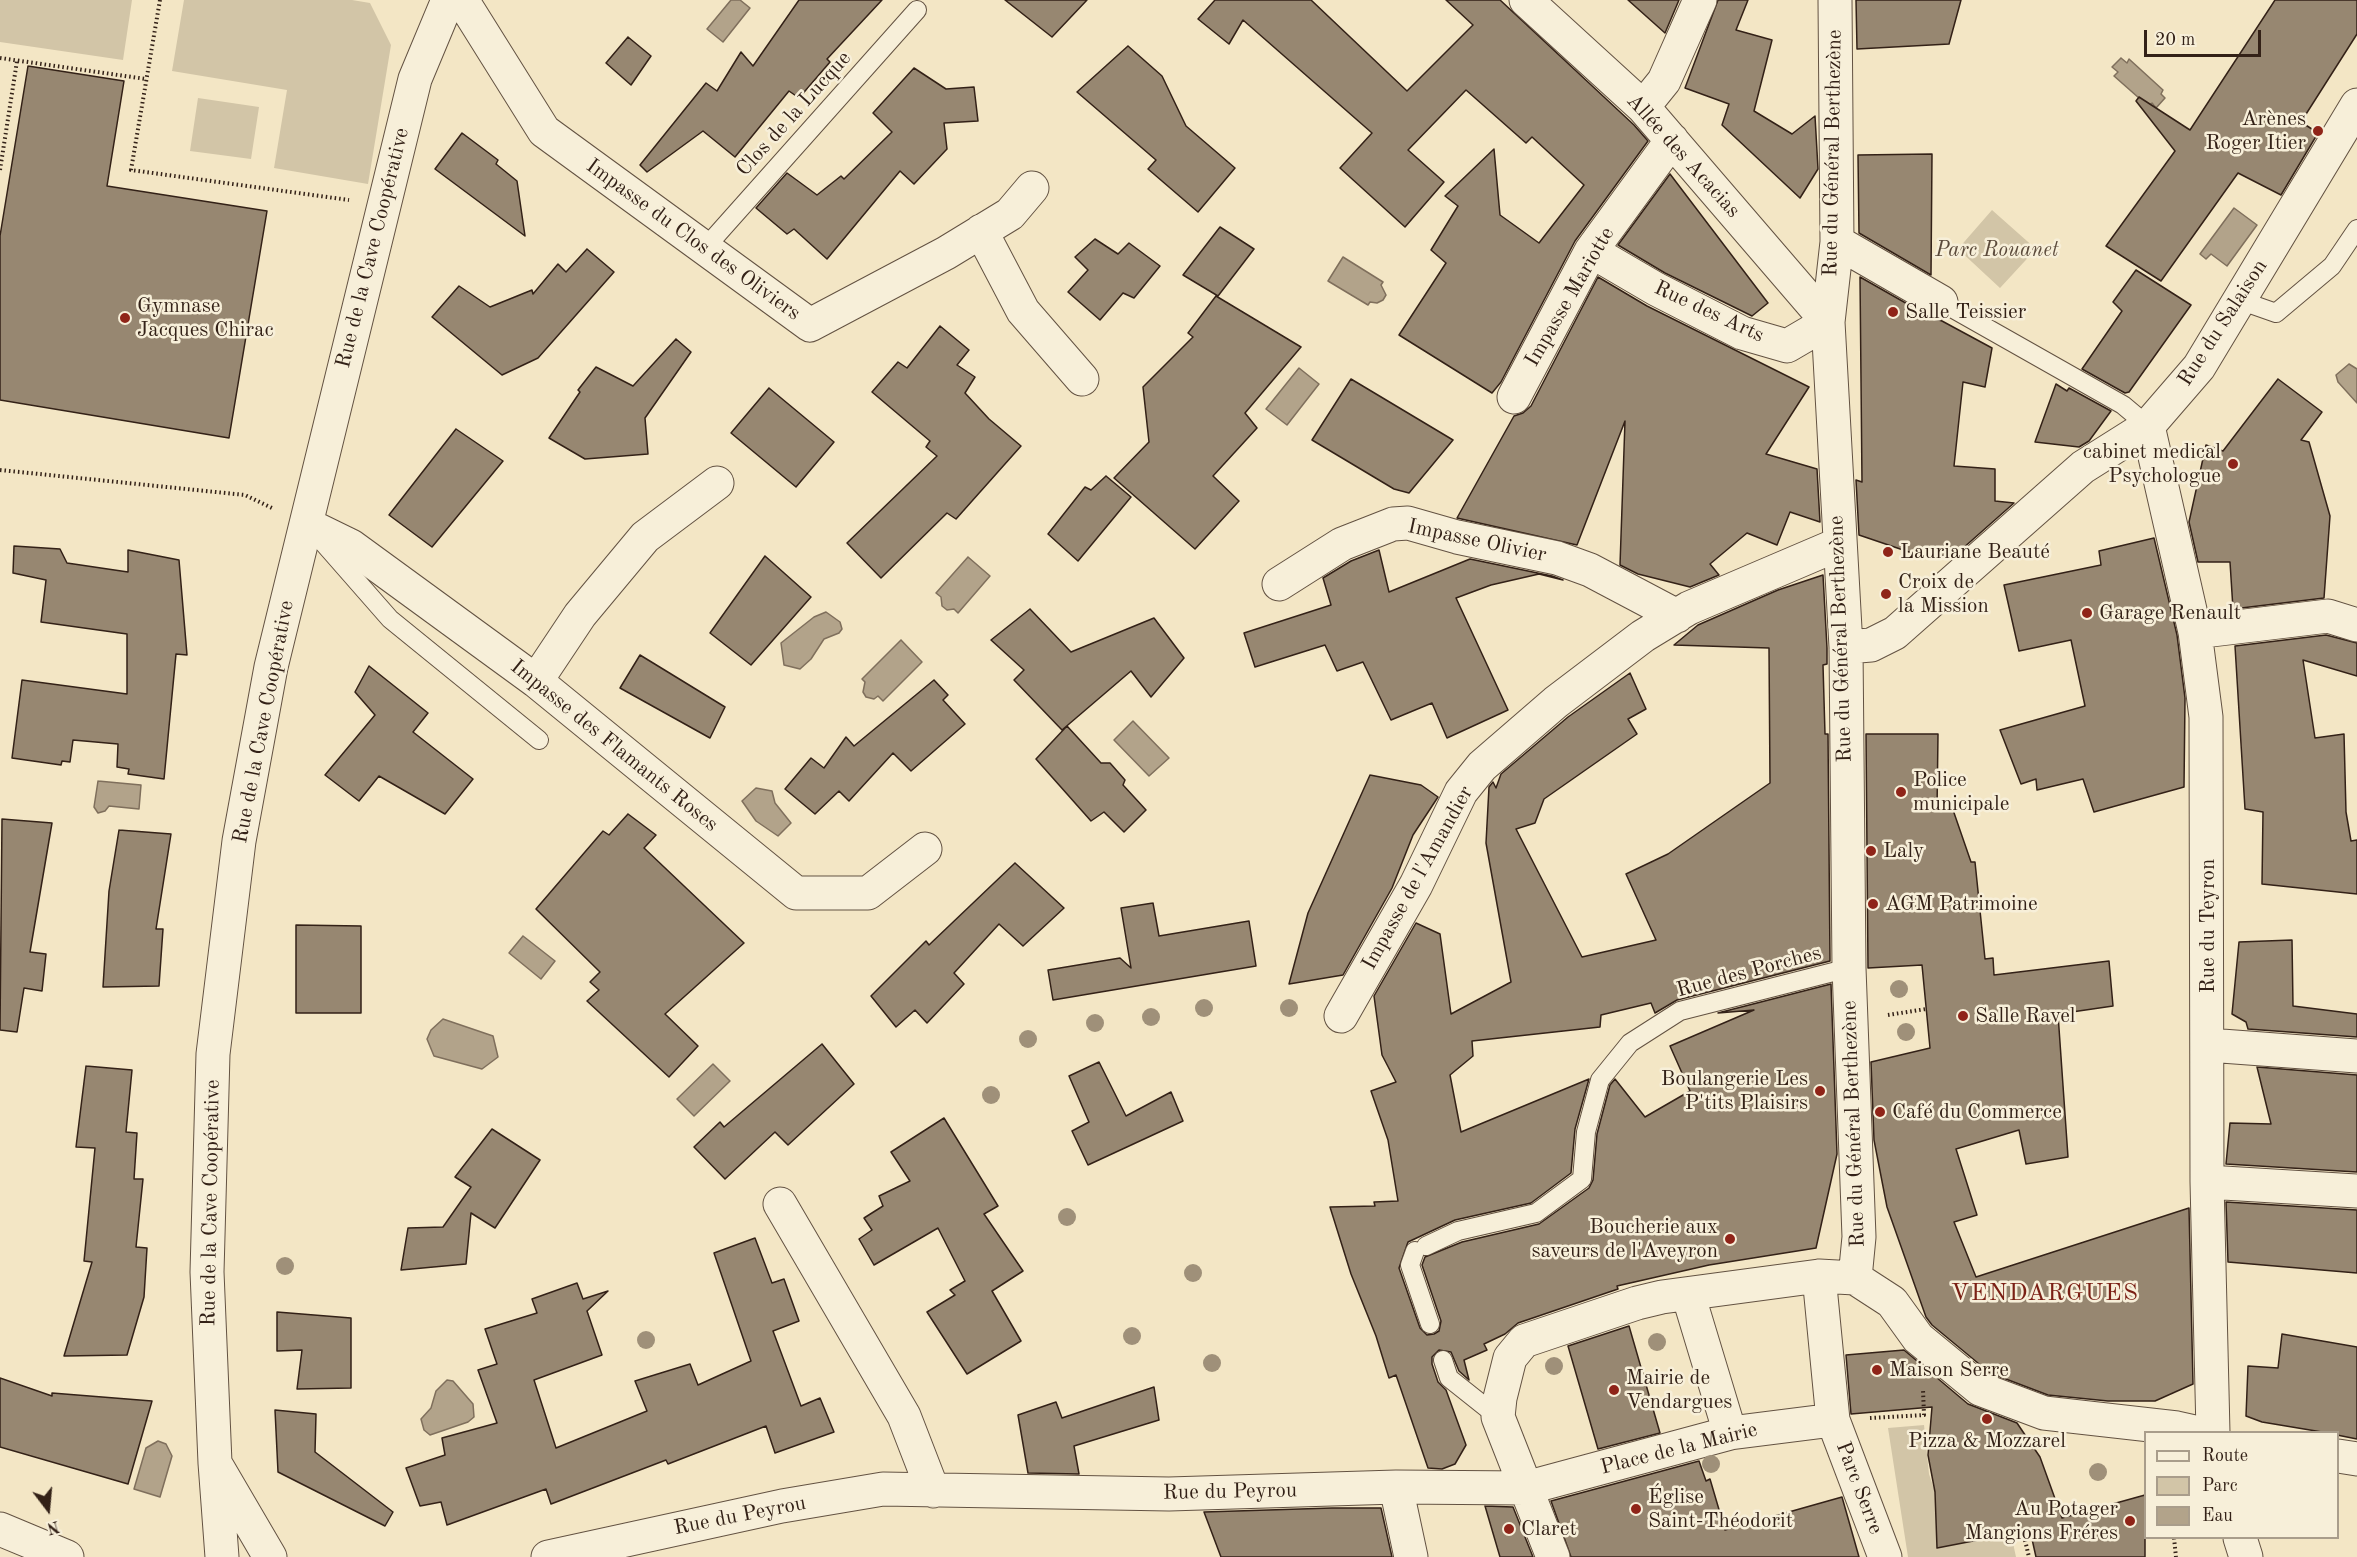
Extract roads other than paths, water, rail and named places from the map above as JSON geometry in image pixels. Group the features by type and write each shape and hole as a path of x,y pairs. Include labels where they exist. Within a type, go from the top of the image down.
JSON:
{"street":[{"name":"Rue de la Cave Coopérative","path":"222,1557 214,1463 207,1272 213,1054 239,841 271,667 308,525 415,79 448,0"},
{"name":"Impasse du Clos des Oliviers","path":"462,0 544,131 810,325 1010,214 1032,188"},
{"name":"Allée des Acacias","path":"1526,0 1643,107 1828,322"},
{"path":"1643,107 1664,81 1700,0"},
{"name":"Rue du Général Berthezène","path":"1834,0 1837,242 1828,322 1846,647 1849,968 1860,1237 1855,1278"},
{"name":"Rue du Salaison","path":"1846,647 1871,645 1895,633 2084,467 2148,426 2199,367 2357,105"},
{"name":"Impasse Mariotte","path":"1514,397 1591,251 1672,140"},
{"path":"981,231 1023,311 1082,379"},
{"path":"1837,242 1941,302"},
{"name":"Rue des Arts","path":"1591,251 1656,289 1742,333 1787,346 1828,322"},
{"name":"Rue du Teyron","path":"2148,426 2195,632 2206,717 2207,1182 2212,1431"},
{"path":"536,681 580,615 645,537 717,483"},
{"name":"Impasse Olivier","path":"1279,584 1342,544 1393,524 1408,523 1457,537 1557,558 1590,570 1677,616"},
{"name":"Impasse des Flamants Roses","path":"308,525 351,546 536,681 796,892 868,893 926,849"},
{"name":"Impasse de l'Amandier","path":"1341,1016 1416,885 1461,792 1482,766 1574,688 1643,636 1677,616 1765,574 1839,544"},
{"path":"2195,632 2328,616 2357,625"},
{"path":"2208,1045 2357,1056"},
{"path":"2207,1182 2357,1191"},
{"path":"780,1204 899,1407 933,1491"},
{"path":"1819,1276 1833,1420"},
{"path":"1553,1557 1498,1417 1500,1398 1510,1358 1524,1341 1637,1303 1819,1276 1855,1278 1892,1302 1918,1338 1980,1389 2044,1413 2187,1431"},
{"path":"1688,1294 1730,1433"},
{"name":"Place de la Mairie","path":"1526,1488 1730,1433 1833,1420"},
{"name":"Parc Serre","path":"1833,1420 1885,1557"},
{"path":"2339,1456 2357,1459"},
{"name":"Rue de la Cave Coopérative","path":"214,1463 270,1557"},
{"path":"1396,1487 1411,1557"},
{"name":"Rue du Peyrou","path":"548,1557 782,1506 883,1489 1169,1494 1396,1487 1526,1488"},
{"path":"0,1529 67,1557"},
{"path":"2240,1539 2246,1557"}],"lane":[{"name":"Clos de la Lucque","path":"705,248 917,10"},
{"path":"2240,300 2276,313 2332,266 2357,229"},
{"path":"1941,302 2123,405 2148,426"},
{"path":"308,525 390,619 539,740"},
{"name":"Rue des Porches","path":"1430,1324 1410,1265 1420,1249 1458,1231 1536,1213 1582,1179 1586,1132 1600,1080 1630,1043 1680,1011 1849,968"},
{"path":"1443,1360 1449,1378 1498,1417"}],"water":[{"path":"731,0 740,0 750,8 723,42 707,29"},
{"path":"2121,58 2127,63 2129,59 2163,90 2161,94 2165,98 2156,108 2152,103 2148,106 2114,76 2118,72 2112,67"},
{"path":"2234,208 2257,225 2227,266 2211,254 2206,259 2200,254"},
{"path":"1343,257 1383,282 1381,285 1386,295 1383,300 1377,303 1370,302 1368,305 1328,281"},
{"path":"2349,364 2357,369 2357,403 2338,382 2336,375"},
{"path":"1299,368 1319,384 1287,425 1266,409"},
{"path":"968,557 990,576 958,613 954,609 947,610 942,606 941,597 936,593"},
{"path":"826,612 840,622 842,629 839,633 824,639 811,659 800,669 784,665 781,643 814,617"},
{"path":"901,640 922,662 883,701 878,696 874,699 866,697 863,692 865,682 862,679"},
{"path":"1133,721 1169,758 1149,776 1114,740"},
{"path":"98,781 141,785 139,809 109,806 105,811 98,813 94,807"},
{"path":"756,788 772,791 775,803 791,823 778,836 756,821 742,801"},
{"path":"523,936 555,961 541,979 509,953"},
{"path":"443,1019 493,1036 498,1057 482,1069 434,1056 427,1039 431,1030"},
{"path":"713,1064 730,1081 694,1116 677,1099"},
{"path":"447,1380 453,1381 473,1404 474,1417 468,1422 430,1435 424,1430 421,1419 431,1408 436,1391"},
{"path":"158,1441 166,1444 172,1456 160,1497 134,1489 146,1448"}],"place":[{"name":"Arènes Roger Itier","path":"2318,131"},
{"name":"Salle Teissier","path":"1893,312"},
{"name":"Gymnase Jacques Chirac","path":"125,318"},
{"name":"cabinet medical Psychologue","path":"2233,464"},
{"name":"Lauriane Beauté","path":"1888,552"},
{"name":"Croix de la Mission","path":"1886,594"},
{"name":"Garage Renault","path":"2087,613"},
{"name":"Police municipale","path":"1901,792"},
{"name":"Laly","path":"1871,851"},
{"name":"AGM Patrimoine","path":"1873,904"},
{"name":"Salle Ravel","path":"1963,1016"},
{"name":"Boulangerie Les P'tits Plaisirs","path":"1820,1091"},
{"name":"Café du Commerce","path":"1880,1112"},
{"name":"Boucherie aux saveurs de l'Aveyron","path":"1730,1239"},
{"name":"Maison Serre","path":"1877,1370"},
{"name":"Mairie de Vendargues","path":"1614,1390"},
{"name":"Pizza & Mozzarel","path":"1987,1419"},
{"name":"Église Saint-Théodorit","path":"1636,1509"},
{"name":"Au Potager Mangions Fréres","path":"2130,1521"},
{"name":"Claret","path":"1509,1529"}],"district":[{"name":"VENDARGUES","path":"2045,1294"}],"park label":[{"name":"Parc Rouanet","path":"1997,250"}]}
